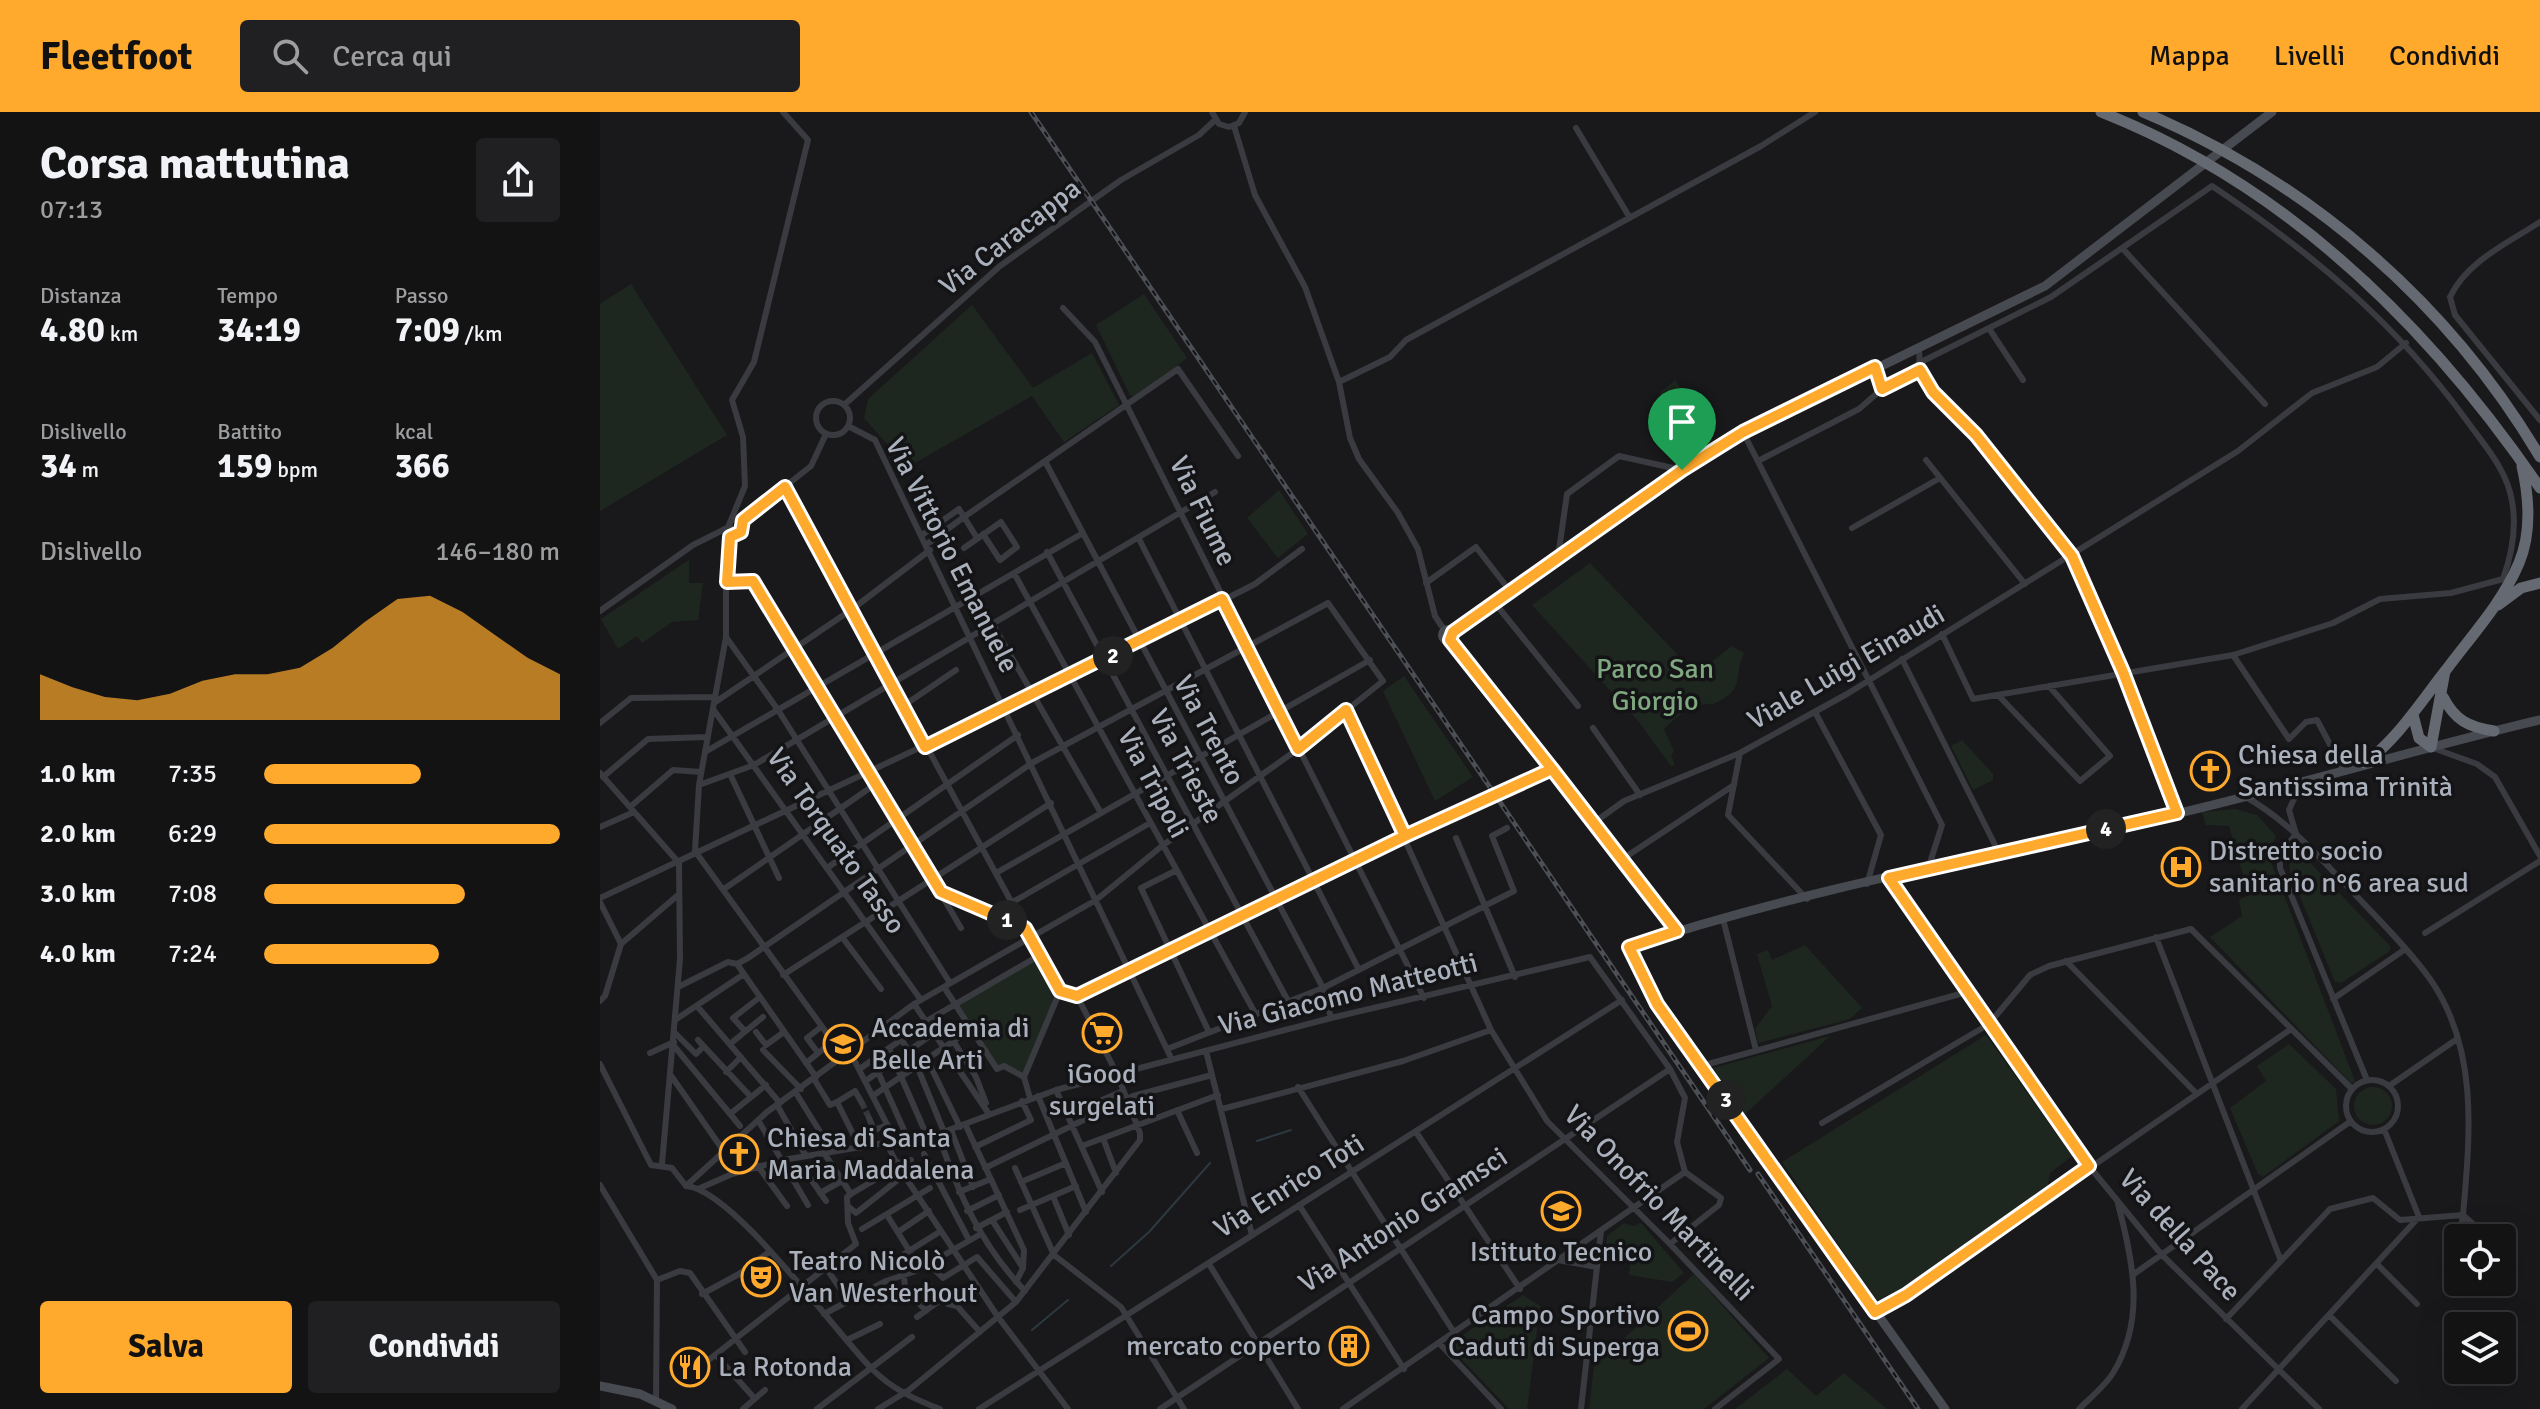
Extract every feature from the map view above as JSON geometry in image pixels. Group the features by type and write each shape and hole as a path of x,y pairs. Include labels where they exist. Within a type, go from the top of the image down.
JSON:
{"highway":[{"path":"2101,112 2136,126 2229,175 2292,220 2347,265 2420,335 2480,403 2540,488"},
{"path":"2143,112 2221,149 2262,173 2330,219 2387,266 2416,294 2487,377 2540,457"},
{"path":"2365,763 2387,746 2413,715 2495,608 2519,563 2528,525 2521,461"},
{"path":"2495,608 2521,588 2540,583"},
{"path":"2413,715 2419,738 2431,747 2443,697 2445,671"},
{"path":"2443,697 2451,714 2461,722 2494,731"}],"street":[{"path":"783,112 808,140 754,362 732,400 743,437 745,486 726,545 726,637 699,785 695,851 832,1042 861,1068 896,1142"},
{"path":"1212,112 1215,120 1224,126 1234,126"},
{"path":"1234,126 1245,112"},
{"path":"1339,382 1390,357 1406,340 1761,146 1815,112"},
{"path":"1450,635 1682,470 1743,432 1875,367 1983,320 2045,286 2272,112"},
{"name":"Via Caracappa","path":"844,405 1000,266 1121,180 1199,135 1215,120"},
{"path":"1234,126 1255,195 1305,287 1339,382 1350,438 1359,459 1398,513 1418,549 1435,616 1677,931"},
{"path":"1576,128 1630,218"},
{"path":"1758,461 1859,409 1882,389 1919,366 2051,297 2212,186 2319,262 2406,343 2503,472 2512,500 2514,529 2511,556 2503,579 2451,593 2380,599 2333,623 2233,655 1973,699 1942,634"},
{"path":"2540,222 2468,271 2454,288 2450,305 2540,420"},
{"path":"2123,249 2265,404"},
{"name":"Via Fiume","path":"1063,308 1095,342 1424,998"},
{"path":"1990,330 2023,380"},
{"name":"Viale Luigi Einaudi","path":"1592,824 1624,801 1740,753 1869,681 1942,634 1965,624 2238,451 2312,393 2377,367 2406,343"},
{"path":"1919,347 1919,366 1933,392 1976,435 2072,556 2123,672 2177,813"},
{"path":"1875,367 1882,389"},
{"path":"600,723 631,698 714,703 851,610 964,517 1178,369 1238,456"},
{"path":"833,401 844,405 850,415 848,426 836,435 826,434 816,421 818,409 833,401"},
{"name":"Via Vittorio Emanuele","path":"848,426 875,440 1172,1060"},
{"path":"1743,432 1942,825 1928,869"},
{"path":"600,611 693,545 743,520 811,466 826,434"},
{"path":"1558,557 1567,494 1619,456 1682,470"},
{"path":"1926,460 2025,584"},
{"name":"Via Trento","path":"1046,463 1138,643 1323,988 1331,1018"},
{"path":"1852,528 1940,478"},
{"path":"785,487 945,786 1060,991 1077,996 1405,836 1552,769"},
{"path":"699,785 754,765 1099,564 1215,492"},
{"path":"922,535 959,509 964,517 980,536 1000,560 1017,547 1001,522 980,536 964,548"},
{"path":"731,527 743,530 743,520"},
{"path":"705,752 1083,533"},
{"path":"1139,539 1359,970"},
{"path":"1426,583 1476,547 1510,591"},
{"path":"621,944 600,900 679,863 695,851 788,811 1104,661 1255,584 1302,549"},
{"name":"Via Trieste","path":"1047,552 1288,1001"},
{"name":"Via Tripoli","path":"1014,573 1255,1013"},
{"path":"727,582 753,581 796,647 961,928"},
{"path":"976,595 1101,813"},
{"path":"1494,602 1578,706"},
{"path":"686,1186 725,1153 743,1130 891,1021 962,976 1096,900 1162,846 1298,749 1383,681 1328,603 1032,763 737,964"},
{"path":"726,637 778,710 899,901 947,985 954,1004 997,1069 1004,1066 1024,1077"},
{"path":"2233,655 2289,739 2306,722 2317,720 2343,769"},
{"path":"1902,659 1998,851"},
{"path":"996,873 1370,660"},
{"path":"903,706 956,670"},
{"path":"1998,695 2080,781 2110,756 2049,686"},
{"name":"Via Torquato Tasso","path":"714,703 754,765 866,922 918,1002 925,1022 989,1114"},
{"name":"Via Onofrio Martinelli","path":"1346,710 1446,924 1491,1030 1551,1128 1670,1244 1779,1359 1715,1409"},
{"path":"1815,712 1881,835 1867,884"},
{"path":"1945,1409 1657,1004 1629,947 1723,919 1998,851 2177,813 2540,720"},
{"path":"1593,728 1640,795"},
{"path":"827,868 860,842 1018,735"},
{"path":"662,1164 678,987 681,926 679,863 602,775 648,739 708,737"},
{"path":"2425,933 2540,859 2495,777 2477,764 2431,747"},
{"path":"1740,753 1728,815 1807,899"},
{"path":"600,827 632,809 673,770 701,772"},
{"path":"730,774 779,878"},
{"path":"2296,834 2289,810 2303,780"},
{"path":"724,889 877,783"},
{"path":"1621,860 1734,785"},
{"path":"2243,795 2270,811 2296,834 2431,980 2465,1061 2471,1115 2462,1224"},
{"path":"783,975 1051,803"},
{"path":"1011,903 1150,823"},
{"path":"1167,1049 1208,1030 1323,988 1514,891 1492,836 1507,828"},
{"path":"2296,834 2280,854 2280,868 2367,1080"},
{"path":"1456,838 1515,977"},
{"path":"1175,871 1141,888 1208,1030"},
{"name":"Via della Pace","path":"1889,878 2089,1166 2161,1254 2319,1409"},
{"path":"941,892 1025,928"},
{"path":"600,1001 605,996 621,944 678,895"},
{"path":"1723,919 1756,1050"},
{"path":"1822,1123 1989,1024 2030,975 2066,961 2191,929 2352,1089"},
{"path":"842,937 881,989"},
{"path":"2156,937 2281,1261"},
{"path":"2333,999 2404,950"},
{"path":"1000,955 1011,971"},
{"path":"925,1022 1040,955"},
{"name":"Via Giacomo Matteotti","path":"698,1189 758,1166 944,1132 1056,1090 1331,1018 1590,957 1622,1000"},
{"path":"2066,961 2196,1093"},
{"path":"678,987 728,962 737,964 806,1063 830,1105 855,1091 862,1103"},
{"path":"981,966 992,982"},
{"path":"675,1020 744,974"},
{"path":"962,976 972,993"},
{"path":"1030,1098 1024,1077 1060,991"},
{"path":"1701,1066 1967,992"},
{"path":"878,1409 903,1394 1016,1302 1140,1140 1117,1074 1077,996"},
{"path":"744,1030 733,1018 760,997"},
{"path":"1622,1000 1670,1069 1685,1098 1677,1142 1685,1172 1702,1187 1720,1194 1719,1205 1670,1244"},
{"name":"Via Enrico Toti","path":"979,1409 1622,1000"},
{"path":"697,1006 766,1085 806,1156"},
{"path":"937,1015 976,1077 989,1114"},
{"path":"730,1044 763,1017"},
{"path":"891,1021 917,1066 944,1132 973,1187"},
{"path":"818,1053 807,1038 821,1027"},
{"path":"874,1095 971,1029"},
{"path":"1875,1312 1906,1295 2291,1029"},
{"path":"1222,1109 1403,1061 1491,1030"},
{"path":"674,1032 696,1054 703,1047"},
{"path":"756,1032 766,1045 784,1032"},
{"path":"867,1080 934,1033"},
{"path":"861,1068 902,1039"},
{"path":"2389,1086 2398,1109 2384,1129 2370,1132 2351,1121 2346,1105 2352,1089 2367,1080 2389,1086 2457,1039"},
{"path":"698,1040 751,1097"},
{"path":"806,1063 832,1042"},
{"path":"650,1053 674,1044"},
{"path":"674,1044 743,1130"},
{"path":"889,1049 927,1136"},
{"path":"763,1050 798,1091 840,1179 851,1194"},
{"path":"1206,1051 1252,1235"},
{"path":"726,1072 741,1057"},
{"path":"927,1059 975,1147 1024,1250 1023,1268 1016,1282"},
{"path":"600,1064 603,1079 651,1165 662,1164 678,1173 686,1186 698,1189 734,1217 801,1287 872,1369 903,1394 937,1409"},
{"name":"Via Antonio Gramsci","path":"1160,1409 1670,1069"},
{"path":"878,1072 908,1139"},
{"path":"985,1168 1133,1096 1212,1075"},
{"path":"672,1077 725,1153"},
{"path":"730,1114 766,1085"},
{"path":"1298,1087 1455,1334"},
{"path":"1056,1090 1102,1192"},
{"path":"1067,1115 1123,1091"},
{"path":"1082,1146 1218,1095"},
{"path":"1038,1096 1086,1212"},
{"path":"975,1147 1031,1120 1022,1101"},
{"path":"837,1102 860,1148"},
{"path":"1177,1110 1197,1153"},
{"path":"869,1118 874,1130 888,1125"},
{"path":"758,1120 808,1205"},
{"path":"2134,1274 2351,1121"},
{"path":"2384,1129 2419,1217"},
{"path":"944,1132 949,1164 967,1211 978,1231 1025,1291"},
{"path":"1416,1132 1520,1289"},
{"path":"1103,1138 1116,1173"},
{"path":"887,1144 897,1165 998,1317 1068,1409"},
{"path":"924,1154 969,1240"},
{"path":"687,1377 856,1244 848,1223 847,1197 897,1165 911,1160"},
{"path":"1021,1182 1066,1163"},
{"path":"849,1207 856,1213 906,1177 949,1164"},
{"path":"820,1193 840,1179 871,1165"},
{"path":"758,1166 787,1206"},
{"path":"1015,1168 1054,1255 1125,1314 1184,1409"},
{"path":"1343,1409 1685,1172"},
{"path":"808,1175 826,1201"},
{"path":"959,1192 991,1179"},
{"path":"600,1185 657,1280 656,1400"},
{"path":"1020,1210 1076,1186"},
{"path":"862,1229 930,1188"},
{"path":"967,1211 999,1195"},
{"path":"1053,1196 1069,1235"},
{"path":"2226,1319 2335,1206 2373,1198 2400,1220 2463,1215 2473,1224"},
{"path":"2079,1409 2113,1374 2130,1333 2136,1290 2117,1199"},
{"path":"600,1205 608,1202"},
{"path":"1299,1205 1404,1369"},
{"path":"865,1209 873,1223"},
{"path":"898,1232 929,1211"},
{"path":"824,1314 886,1281 929,1264 1007,1212"},
{"path":"887,1215 907,1252 915,1260"},
{"path":"2242,1409 2419,1217"},
{"path":"992,1220 1023,1268"},
{"path":"907,1252 941,1231"},
{"path":"1581,1409 1601,1231"},
{"path":"702,1294 739,1274 769,1252"},
{"path":"929,1264 943,1278 977,1257 1016,1302"},
{"path":"1558,1260 1597,1267"},
{"path":"1209,1264 1298,1409"},
{"path":"2378,1265 2417,1304"},
{"path":"826,1268 849,1301"},
{"path":"657,1280 680,1271 690,1273 745,1352"},
{"path":"904,1276 905,1287 926,1311"},
{"path":"916,1299 930,1286 939,1300"},
{"path":"917,1317 943,1298 948,1304 957,1306 980,1332"},
{"path":"2330,1316 2396,1381"},
{"path":"847,1340 880,1324"},
{"path":"817,1409 912,1337"},
{"path":"1440,1344 1501,1409"},
{"path":"716,1355 755,1399"},
{"path":"600,1386 656,1400 672,1409"},
{"path":"743,1409 765,1390"}],"green space":[{"path":"631,284 727,435 600,511 600,304"},
{"path":"1144,294 1187,358 1137,398 1130,395 1096,325"},
{"path":"972,305 1033,388 1092,353 1119,405 1064,442 1032,396 901,471 887,444 864,418 868,399"},
{"path":"1675,380 1699,412 1683,424 1659,393"},
{"path":"1279,490 1308,534 1278,558 1247,518"},
{"path":"689,560 689,583 703,583 698,620 672,622 642,643 637,636 618,649 601,619"},
{"name":"Parco San Giorgio","path":"1590,563 1696,674 1732,646 1744,653 1731,693 1713,704 1700,705 1687,711 1664,729 1674,751 1671,756 1675,765 1671,766 1639,722 1532,605"},
{"path":"1404,676 1473,777 1435,801 1383,691"},
{"path":"1962,740 1993,774 1993,780 1973,790 1951,746"},
{"path":"2235,809 2257,815 2276,836 2269,853 2272,864 2355,1081 2352,1084 2210,937 2242,916 2239,900 2249,895 2229,826 2206,825 2202,812"},
{"path":"2299,851 2390,946 2390,951 2341,983 2335,982 2290,872 2290,859"},
{"path":"1805,945 1862,1008 1850,1019 1758,1043 1755,1029 1772,1006 1757,954 1768,950 1772,960"},
{"path":"1034,959 1041,961 1058,991 1024,1075 998,1067 956,1003"},
{"path":"1986,1035 2072,1156 2050,1173 2047,1191 1894,1298 1879,1304 1782,1162"},
{"path":"1830,1036 1745,1114 1709,1069"},
{"path":"2289,1044 2336,1089 2339,1121 2263,1177 2258,1174 2230,1108 2266,1081 2257,1066"},
{"path":"2373,1087 2387,1092 2392,1106 2387,1120 2373,1125 2359,1120 2354,1106 2359,1092"},
{"path":"1624,1223 1633,1226 1641,1223 1684,1273 1672,1282 1629,1275 1631,1253 1606,1250 1607,1236"},
{"name":"Campo Sportivo Caduti di Superga","path":"1694,1274 1769,1358 1704,1409 1589,1409 1594,1366"},
{"path":"1523,1295 1540,1306 1527,1409 1509,1409 1448,1345"},
{"path":"1787,1369 1816,1396 1844,1373 1887,1409 1735,1409"}],"waterway":[{"path":"1257,1141 1291,1130"},
{"path":"1111,1266 1149,1232 1210,1163"},
{"path":"1032,1330 1068,1300"}],"tunnel":[{"path":"862,1103 869,1118"}],"railway":[{"path":"1031,112 1750,1170"},
{"path":"1758,1174 1918,1409"}],"place":[{"name":"Chiesa della Santissima Trinità","path":"2210,771"},
{"name":"Distretto socio sanitario n°6 area sud","path":"2181,867"},
{"name":"iGood surgelati","path":"1102,1033"},
{"name":"Accademia di Belle Arti","path":"843,1044"},
{"name":"Chiesa di Santa Maria Maddalena","path":"739,1154"},
{"name":"Istituto Tecnico","path":"1561,1211"},
{"name":"Teatro Nicolò Van Westerhout","path":"761,1277"},
{"name":"Campo Sportivo Caduti di Superga","path":"1688,1331"},
{"name":"mercato coperto","path":"1349,1346"},
{"name":"La Rotonda","path":"690,1367"}],"route":[{"path":"1682,470 1453,632 1450,640 1552,769 1405,836 1130,972 1069,997 1060,991 1025,928 941,892 780,620 753,581 727,582 726,545 730,537 741,532 745,525 743,520 785,487 925,747 1104,661 1222,599 1298,749 1346,710 1405,836 1481,803 1552,769 1677,931 1629,947 1657,1004 1875,1312 1906,1295 2089,1166 1889,878 2177,813 2123,672 2072,556 1976,435 1933,392 1920,370 1882,389 1875,367 1743,432 1682,470"}]}
